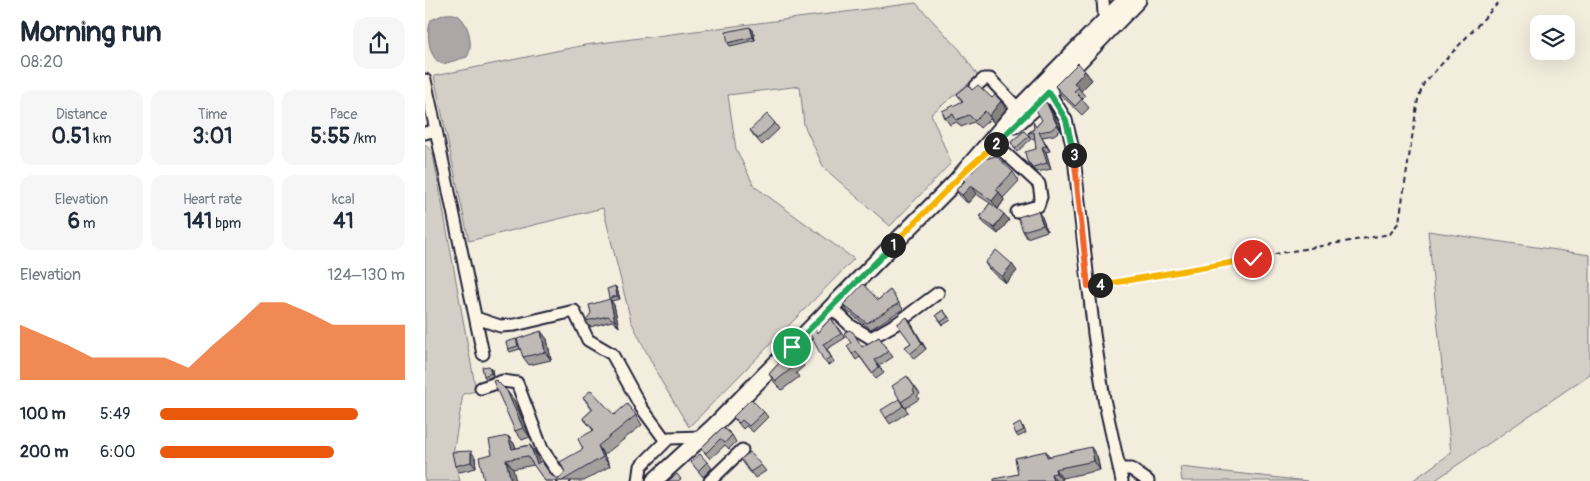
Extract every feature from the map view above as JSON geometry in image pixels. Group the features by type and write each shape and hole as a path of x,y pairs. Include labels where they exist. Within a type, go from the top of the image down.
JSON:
{"main road":[{"path":"1115,17 1125,0"},
{"path":"966,170 995,144 1033,94 1079,54 1115,17 1138,0"},
{"path":"654,481 703,437 1021,112 1049,92 1079,54"},
{"path":"1033,94 1049,92"}],"street":[{"path":"1103,0 1105,14 1115,17"},
{"path":"977,86 984,79 989,79 1021,112"},
{"path":"425,80 430,131 476,318 483,354"},
{"path":"1049,92 1066,120 1073,148 1088,286 1104,399 1121,481"},
{"path":"995,144 1039,184 1041,197 1038,206 1017,212"},
{"path":"831,307 851,326 871,338 899,322 938,293"},
{"path":"476,318 500,326 515,325 574,311 588,340 612,354 641,407 666,441"},
{"path":"481,388 503,381 517,384 542,449 563,481"},
{"path":"639,481 641,466 669,438 703,437"},
{"path":"710,481 742,450"},
{"path":"1119,469 1131,469 1148,481"}],"path":[{"path":"1088,286 1390,234 1399,222 1403,205 1421,91 1431,74 1501,0"}],"shaded area":[{"path":"916,3 960,50 978,76 931,114 951,163 890,226 824,168 804,125 800,86 728,95 736,149 754,186 854,259 689,427 660,379 631,321 603,208 469,241 434,76 585,45"},
{"path":"445,14 457,15 465,23 469,34 470,47 467,57 443,64 434,57 431,51 429,45 429,25 431,20"},
{"path":"425,144 433,154 476,391 463,394 453,454 460,481 425,481"},
{"path":"1428,231 1590,255 1590,374 1434,481 1412,481 1451,453"},
{"path":"1180,467 1307,481 1182,481"}],"building":[{"path":"750,27 753,37 728,43 726,32"},
{"path":"1078,63 1085,71 1074,83 1079,87 1074,91 1082,99 1075,106 1055,86"},
{"path":"968,85 972,90 978,85 992,98 995,95 1001,101 989,116 985,111 975,121 969,115 956,120 953,114 945,118 942,111 963,101 957,94"},
{"path":"1046,102 1057,125 1051,130 1039,132 1046,146 1042,147 1047,163 1033,167 1027,161 1025,152 1036,149 1034,132 1028,133 1034,129 1033,122 1036,127 1042,120 1036,110"},
{"path":"767,114 775,123 758,139 750,130"},
{"path":"1024,131 1029,136 1015,149 1011,142"},
{"path":"996,156 1013,172 996,190 999,192 992,201 971,186 962,195 956,190 965,181 962,178 969,169 972,172 985,159"},
{"path":"990,203 1004,214 994,228 980,217"},
{"path":"1038,211 1043,225 1023,231 1018,217"},
{"path":"996,250 1012,264 1002,277 985,263"},
{"path":"863,284 878,300 890,290 899,303 867,323 843,305"},
{"path":"615,286 617,296 609,298 607,289"},
{"path":"610,299 615,321 608,316 586,321 591,313 589,305"},
{"path":"943,310 948,317 941,322 936,315"},
{"path":"907,317 922,344 910,354 905,347 911,343 897,324"},
{"path":"831,318 841,334 823,344 831,357 824,361 810,334 815,329 817,333"},
{"path":"849,330 853,332 862,347 879,337 889,351 875,360 879,367 872,373 856,351 852,354 847,346 851,343 844,333"},
{"path":"541,331 545,352 523,357 517,339"},
{"path":"516,339 518,346 508,349 506,342"},
{"path":"789,349 797,357 789,364 792,368 776,381 769,374 779,363 777,360"},
{"path":"489,366 491,373 484,376 482,367"},
{"path":"907,376 915,388 913,390 915,393 901,402 892,386"},
{"path":"496,380 507,391 523,428 515,431 493,381"},
{"path":"591,390 614,415 627,404 636,415 598,446 603,457 562,481 545,481 527,456 506,460 511,481 484,481 479,457 492,454 489,440 508,436 512,449 530,445 537,464 541,461 552,476 559,479 565,472 560,462 583,449 578,439 594,430 583,418 593,409 583,397"},
{"path":"751,399 764,412 749,426 742,420 739,423 733,417"},
{"path":"899,399 903,406 886,418 881,410"},
{"path":"1020,423 1024,430 1016,434 1013,427"},
{"path":"723,427 732,435 725,443 720,439 706,453 701,448"},
{"path":"1091,447 1094,461 1055,469 1056,473 1051,474 1053,481 994,481 994,479 1018,474 1015,458 1046,451 1047,457"},
{"path":"471,451 471,462 455,466 452,452"},
{"path":"750,452 761,465 750,472 741,459"},
{"path":"700,454 707,462 698,471 691,462"},
{"path":"677,474 681,479 678,481 668,481"}],"route":[{"path":"792,347 966,170 1049,92 1066,120 1073,148 1078,179 1088,286 1122,282 1253,259"}]}
